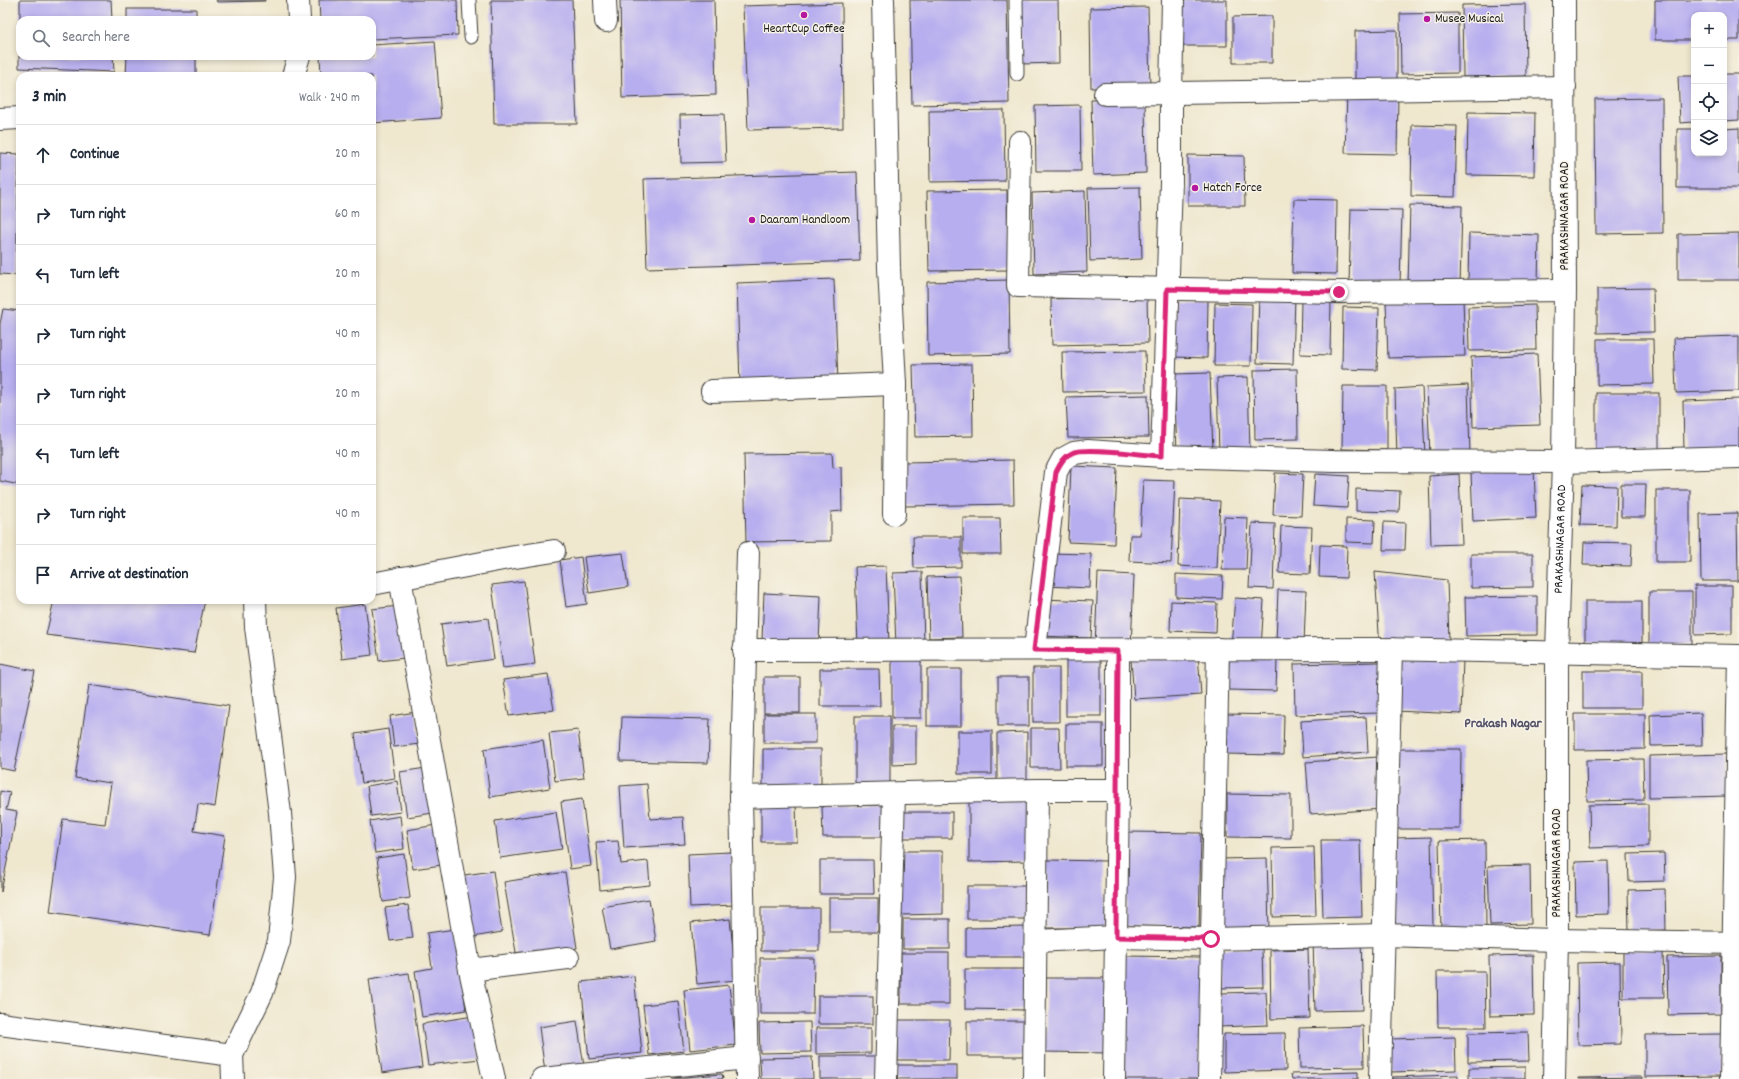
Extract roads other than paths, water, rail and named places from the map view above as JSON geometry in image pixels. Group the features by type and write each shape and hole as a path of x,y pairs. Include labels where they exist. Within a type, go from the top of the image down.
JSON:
{"street":[{"path":"298,0 299,16"},
{"path":"883,0 889,268 894,384 894,514"},
{"path":"1162,456 1171,182 1173,0"},
{"name":"PRAKASHNAGAR ROAD","path":"1554,1079 1557,940 1558,652 1563,462 1564,0"},
{"path":"294,72 298,60"},
{"path":"1105,94 1565,87"},
{"path":"0,119 16,118"},
{"path":"1020,142 1018,286 1339,292 1564,290"},
{"path":"712,391 894,384"},
{"path":"1034,650 1056,472 1063,459 1074,452 1088,451 1162,456 1334,461 1563,462 1739,458"},
{"path":"376,583 554,551"},
{"path":"542,1079 747,1068 741,797 744,650 748,553"},
{"path":"400,578 470,970 494,1079"},
{"path":"233,1079 232,1055 262,993 279,941 285,877 280,813 256,627 255,604"},
{"path":"744,650 1118,651 1218,649 1391,649 1739,656 1737,943 1731,1079"},
{"path":"1209,1079 1218,649"},
{"path":"1380,1079 1391,649"},
{"path":"1114,1079 1118,790 1118,651"},
{"path":"741,797 1037,790 1118,790"},
{"path":"1034,1079 1037,790"},
{"path":"886,1079 894,794"},
{"path":"1036,941 1116,937 1211,939 1383,935 1737,943"},
{"path":"470,970 568,958"},
{"path":"0,1024 232,1055"}],"lane":[{"path":"469,0 471,37"},
{"path":"1016,0 1017,74"}],"place":[{"name":"HeartCup Coffee","path":"804,15"},
{"name":"Musee Musical","path":"1427,19"},
{"name":"Hatch Force","path":"1195,188"},
{"name":"Daaram Handloom","path":"752,220"}],"district":[{"name":"Prakash Nagar","path":"1503,724"}]}
